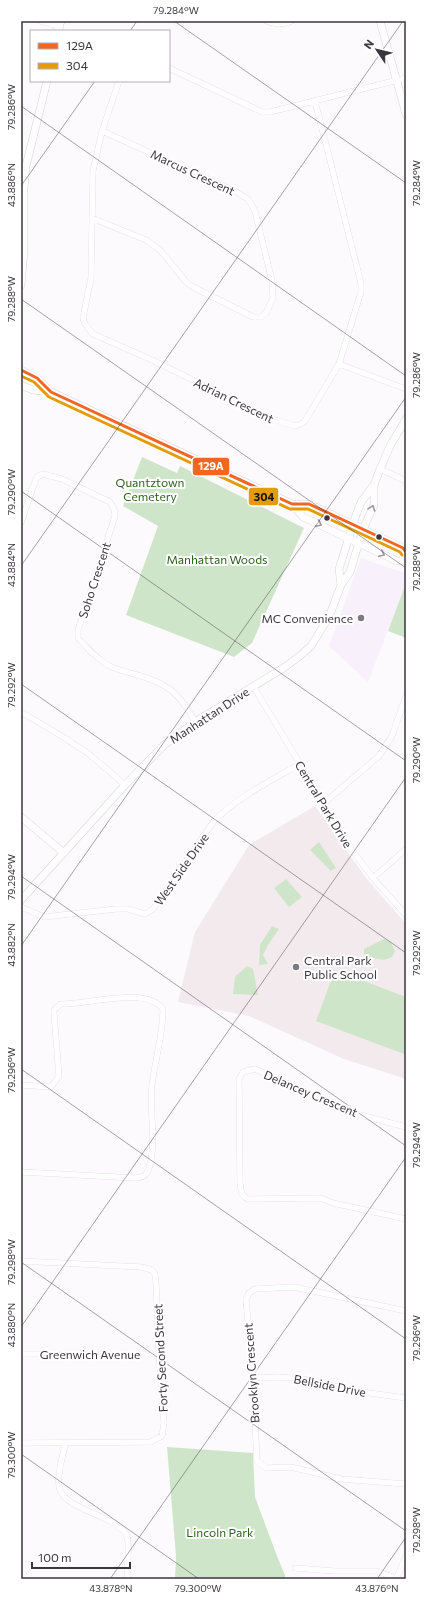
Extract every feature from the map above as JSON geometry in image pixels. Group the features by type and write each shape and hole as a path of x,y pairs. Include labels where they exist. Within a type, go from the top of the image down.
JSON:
{"street":[{"path":"40,21 59,26"},
{"path":"266,21 283,25 292,21"},
{"path":"380,21 406,114"},
{"path":"170,68 262,112 270,112 406,78"},
{"path":"21,285 26,166 47,82"},
{"name":"Adrian Crescent","path":"119,82 102,131 93,171 91,278 83,318 85,324 93,334 152,360 272,419 295,426 305,421 339,364 357,306 361,283 315,101"},
{"name":"Marcus Crescent","path":"92,218 146,240 160,250 187,283 203,293 253,316 261,317 271,305 273,298 272,281 255,211 248,200 235,192 102,131"},
{"path":"339,364 406,389"},
{"path":"21,370 37,378 51,392"},
{"path":"21,385 33,390 51,392 292,504 303,517 397,561 406,561"},
{"path":"374,485 390,446 406,418"},
{"path":"380,469 406,481"},
{"name":"Soho Crescent","path":"21,523 37,477 43,474 62,479 110,502 114,509 115,516 78,630 78,638 95,656 109,666 164,684 180,697 196,722"},
{"name":"Manhattan Drive","path":"341,585 339,569 353,524 361,502 374,485"},
{"name":"Manhattan Drive","path":"21,900 125,785 164,745 196,722 285,667 301,656 311,646 330,617 341,585 350,572 364,529 374,505 374,485"},
{"path":"292,504 308,504 403,548 406,552"},
{"name":"Central Park Drive","path":"253,686 352,850 373,878 406,915"},
{"path":"323,804 379,756 392,736 406,696"},
{"path":"21,712 89,754 125,785"},
{"name":"West Side Drive","path":"21,907 44,917 116,909 128,909 145,914 154,909 214,821 219,816 244,797 300,764"},
{"path":"21,817 64,853"},
{"path":"373,878 406,849"},
{"path":"21,1085 51,1087 59,1076 54,1013 57,1006 61,1004 133,998 153,1001 159,1004 163,1009 159,1048 152,1086 151,1160 146,1175 136,1178 21,1172"},
{"name":"Delancey Crescent","path":"406,1127 353,1113 255,1069 243,1072 239,1080 240,1182 243,1197 248,1199 320,1198 341,1205 406,1219"},
{"name":"Forty Second Street","path":"21,1261 141,1267 152,1270 155,1274 156,1283 164,1423 162,1436 151,1442 65,1444 21,1443"},
{"name":"Brooklyn Crescent","path":"406,1311 294,1287 255,1289 249,1294 246,1300 253,1378 257,1461 266,1468 291,1468 341,1479 406,1484"},
{"name":"Greenwich Avenue","path":"21,1354 159,1354"},
{"name":"Bellside Drive","path":"253,1378 298,1378 355,1391 406,1398"},
{"path":"65,1444 58,1482 61,1493 68,1500 122,1527 128,1539 128,1579"},
{"path":"295,1568 376,1572 396,1579 406,1557"}],"shaded area":[{"path":"361,558 405,573 406,575 406,583 368,682 329,646"},
{"name":"Central Park Public School","path":"315,806 366,878 406,924 406,1079 344,1059 249,1016 178,1002 195,932 249,845"}],"green space":[{"name":"Manhattan Woods","path":"142,457 177,473 180,466 304,528 252,643 234,657 126,615 158,526 123,506"},
{"path":"406,583 406,638 388,631"},
{"path":"319,842 336,868 331,871 310,850"},
{"path":"286,879 302,897 289,907 274,888"},
{"path":"272,926 279,929 263,955 268,964 259,965 260,945"},
{"path":"384,939 390,941 395,951 392,957 384,960 373,958 370,959 364,955 364,949"},
{"path":"247,966 253,969 258,995 233,994 235,977"},
{"path":"335,970 406,997 406,1048 404,1054 316,1021"},
{"name":"Lincoln Park","path":"167,1447 253,1453 255,1497 285,1575 285,1579 175,1579 176,1556"}],"transit line":[{"name":"129A","path":"21,370 37,378 51,392 292,504 309,504 403,548 406,552"},
{"name":"304","path":"21,376 34,382 49,397 290,509 308,509 400,552 402,555"}],"place":[{"name":"MC Convenience","path":"361,618"},
{"name":"Central Park Public School","path":"296,967"}],"park label":[{"name":"Quantztown Cemetery","path":"150,489"}]}
